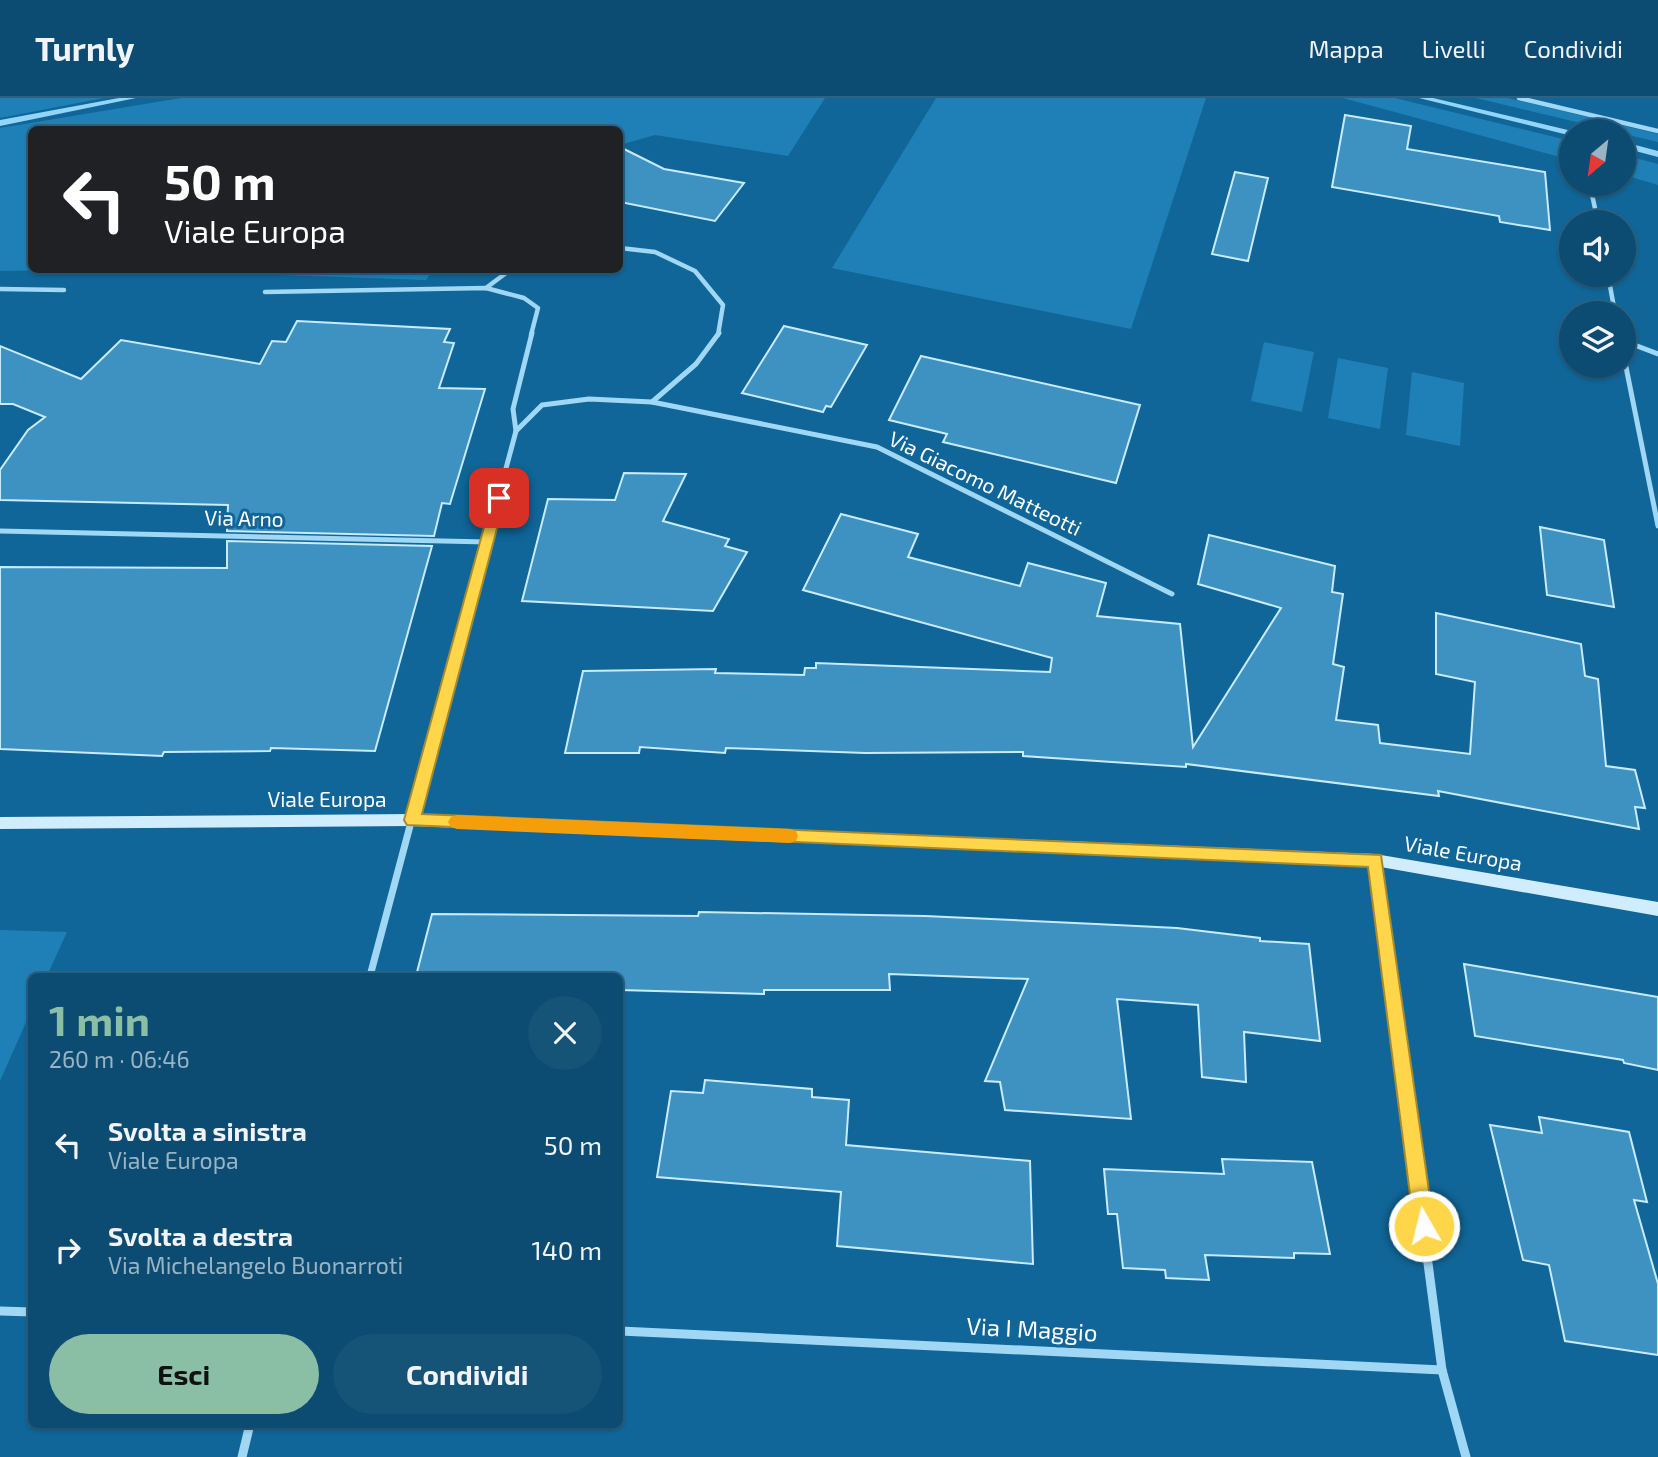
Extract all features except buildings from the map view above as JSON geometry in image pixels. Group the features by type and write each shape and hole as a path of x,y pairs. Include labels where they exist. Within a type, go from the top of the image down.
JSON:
{"street":[{"path":"1519,98 1658,131"},
{"path":"623,247 655,252 695,271 723,304 720,332 696,364 652,402"},
{"path":"485,288 506,273"},
{"path":"265,292 485,288 511,293 538,308 513,409 516,431 371,973"},
{"path":"0,289 64,290"},
{"path":"1636,346 1658,354"},
{"path":"1628,378 1658,526"},
{"name":"Via Giacomo Matteotti","path":"516,431 542,405 589,399 652,402 877,447 1172,594"},
{"name":"Via Arno","path":"0,531 487,542"},
{"name":"Viale Europa","path":"0,823 412,820 1375,860 1658,909"},
{"path":"1375,860 1442,1370 1466,1457"},
{"path":"0,1311 28,1312"},
{"name":"Via I Maggio","path":"623,1331 1442,1370"},
{"path":"242,1457 249,1428"}],"shaded area":[{"path":"0,98 104,98 0,118"},
{"path":"181,98 825,98 788,156 655,135 623,144 623,126 28,126 28,271 0,271 0,128"},
{"path":"936,98 1206,98 1131,329 832,268"},
{"path":"1343,98 1395,98 1559,138 1559,157"},
{"path":"1476,98 1508,98 1596,119 1564,119"},
{"path":"1636,129 1658,134 1658,142 1636,137"},
{"path":"1636,158 1658,164 1658,185 1636,179"},
{"path":"254,273 431,273 426,280"},
{"path":"1264,342 1314,352 1302,412 1251,401"},
{"path":"1338,358 1388,368 1380,429 1328,418"},
{"path":"1412,372 1464,383 1460,446 1406,435"},
{"path":"0,930 67,932 48,973 28,973 28,1018 0,1081"}],"waterway":[{"path":"0,123 132,98"},
{"path":"1423,98 1559,131"},
{"path":"1636,148 1658,154"}],"slow traffic":[{"path":"457,822 790,836"}],"route":[{"path":"499,498 412,820 1375,860 1424,1226"}]}
